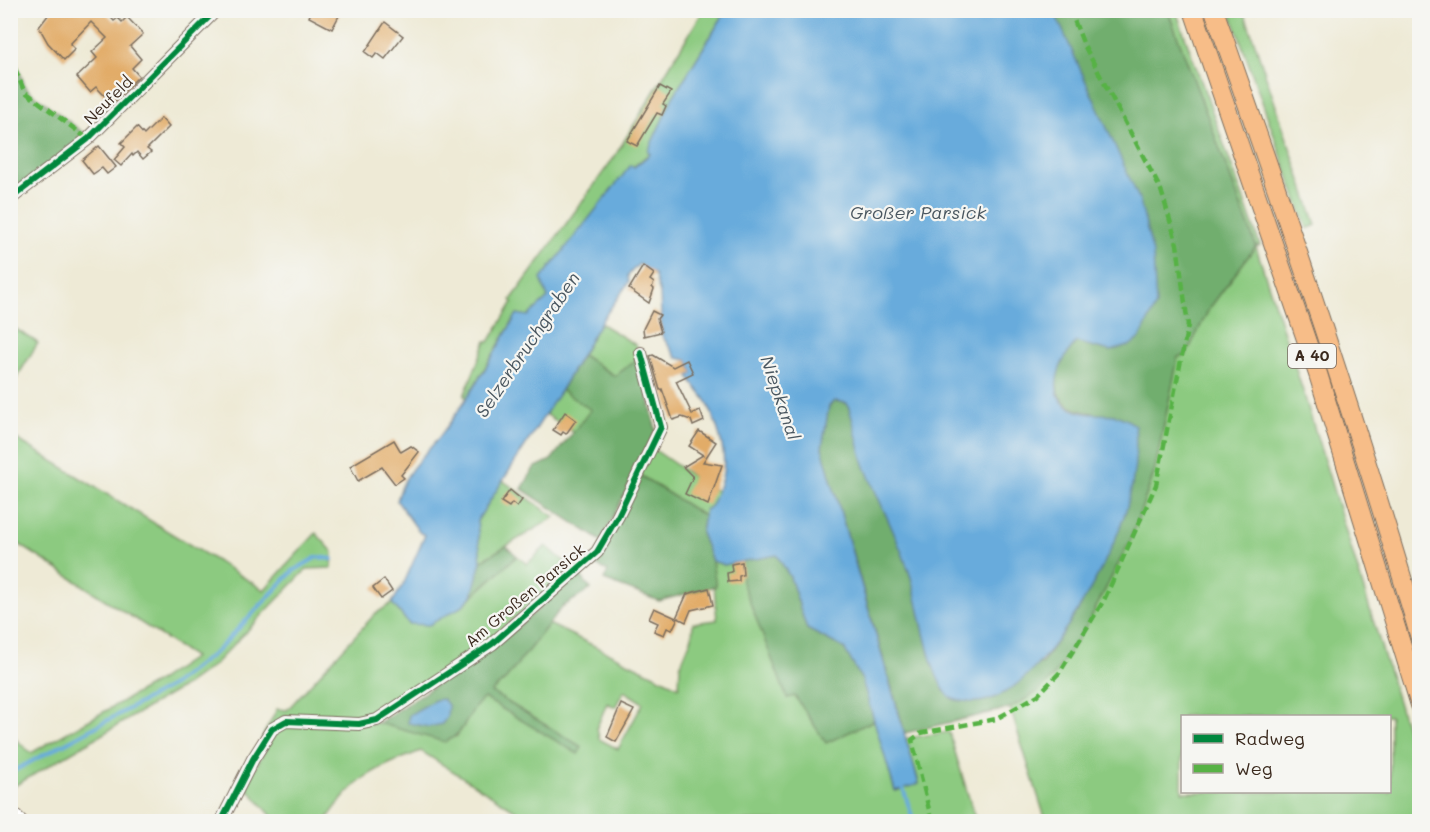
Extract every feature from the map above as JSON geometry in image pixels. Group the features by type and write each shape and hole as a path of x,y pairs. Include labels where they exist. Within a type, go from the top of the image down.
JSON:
{"highway":[{"name":"A 40","path":"1193,10 1318,374 1419,705"},
{"name":"A 40","path":"1214,10 1292,228 1361,443 1419,638"}],"street":[{"name":"Neufeld","path":"10,199 88,139 216,10"},
{"name":"Am Großen Parsick","path":"221,822 253,759 272,729 286,722 359,724 377,720 492,644 597,552 618,516 661,427 642,353"},
{"path":"10,810 22,822"}],"green space":[{"path":"703,11 726,11 673,97 648,151 650,153 633,167 631,166 542,279 548,298 528,316 517,314 467,398 464,396 486,341 489,342 513,302 511,300 615,156"},
{"path":"1054,11 1168,11 1256,246 1209,309 1186,355 1178,357 1154,473 1130,541 1088,623 1053,677 1036,693 1010,708 905,733 822,448 829,406 834,401 847,403 912,579 931,656 944,691 1042,663 1079,609 1120,527 1093,413 1066,404 1059,396 1057,386 1057,376 1061,365 1076,342 1110,351 1073,57"},
{"path":"1168,11 1176,11 1260,245 1256,247 1303,391 1419,770 1419,821 1046,821 1010,708 1036,693 1088,623 1130,541 1154,473 1178,356 1186,355 1209,309 1256,246"},
{"path":"1230,11 1244,11 1316,225 1307,229"},
{"path":"10,47 26,88 84,133 90,132 10,194"},
{"path":"600,323 636,345 640,357 615,376 582,355"},
{"path":"11,326 38,343 11,387"},
{"path":"582,355 615,376 640,357 656,431 601,541 522,489 534,468 551,460 591,410 561,390"},
{"path":"561,390 591,409 574,433 544,413"},
{"path":"10,435 264,590 316,533 333,552 332,568 307,569 214,665 186,685 11,788 11,735 31,753 160,680 194,657 11,539"},
{"path":"652,448 711,489 718,490 711,507 705,510 704,516 638,474"},
{"path":"638,474 704,516 701,533 712,561 716,586 659,601 604,580 608,571 593,564 604,547"},
{"path":"502,480 555,517 481,561 477,521"},
{"path":"506,546 517,556 472,596 481,561"},
{"path":"546,546 569,565 564,570 567,573 487,642 364,722 284,716 261,739 277,709 287,710 375,614 392,603 409,624 461,607 517,556 527,564"},
{"path":"777,555 790,577 807,629 844,648 862,680 875,720 826,743 795,696 787,698 742,582 742,561"},
{"path":"712,561 724,565 742,561 744,575 787,698 795,696 826,742 875,720 895,791 919,783 906,738 949,732 976,821 532,821 421,751 366,777 346,794 326,821 276,821 247,788 226,822 276,730 288,724 378,723 456,737 476,706 484,698 581,747 491,692 506,679 549,624 679,687 680,666 692,637 693,623 717,620","holes":["624,691 643,703 618,749 599,739 597,727 607,703 615,707"]},
{"path":"580,575 591,589 562,607 506,679 491,692 582,747 578,754 484,698 478,703 459,732 445,742 378,723 492,648"}],"water":[{"name":"Großer Parsick","path":"726,11 1054,11 1140,201 1153,253 1156,305 1140,338 1129,346 1110,351 1076,342 1064,359 1057,380 1060,398 1066,406 1086,413 1119,416 1135,425 1136,451 1133,477 1120,528 1097,577 1061,636 1039,663 1016,684 993,698 969,702 957,700 951,698 943,689 931,660 906,564 864,464 847,403 834,401 829,406 822,448 919,784 895,791 862,680 844,648 807,629 790,577 777,555 724,565 712,561 701,533 705,510 712,504 721,480 724,458 722,446 707,402 689,376 693,373 687,360 677,358 662,336 660,294 654,274 639,264 628,275 629,282 600,323 561,390 477,521 481,561 472,596 461,607 429,625 409,624 392,603 404,583 425,535 420,533 397,501 404,481 461,407 517,314 528,316 548,298 541,279 631,165 634,167 650,154 648,151 673,97"},
{"path":"443,699 448,705 447,717 442,724 429,727 408,723 409,715 435,700"}],"building":[{"path":"52,10 104,10 114,21 118,18 122,22 127,17 143,34 130,46 141,59 132,68 139,76 112,103 96,87 90,92 77,77 97,58 92,52 107,38 91,22 70,44 75,49 64,60 48,43 39,27"},
{"path":"312,10 342,10 332,29 309,17"},
{"path":"385,22 403,36 385,59 377,53 373,58 365,52"},
{"path":"660,86 671,92 663,104 666,106 662,115 657,113 637,146 627,141"},
{"path":"161,118 169,127 147,149 151,152 143,159 137,152 133,156 132,154 121,166 114,160 125,147 121,143 137,127 144,135"},
{"path":"99,146 116,167 107,174 102,168 93,174 82,160"},
{"path":"643,266 654,274 650,280 654,283 652,287 654,289 649,303 629,289"},
{"path":"652,311 660,315 657,319 661,332 644,336 643,329"},
{"path":"653,355 673,367 687,360 693,373 676,381 692,414 700,410 704,421 693,426 691,420 682,417 673,420 662,389 660,390 650,356"},
{"path":"565,412 576,420 566,434 563,432 561,435 553,430"},
{"path":"699,431 716,442 703,462 722,465 708,505 685,494 693,477 683,467 703,455 689,446"},
{"path":"394,440 401,452 411,446 419,452 401,475 404,478 395,484 382,467 358,481 350,466"},
{"path":"510,490 522,500 517,507 512,503 509,507 501,502"},
{"path":"742,562 743,575 739,576 739,581 728,582 727,573 732,572 731,564"},
{"path":"384,579 392,591 381,599 373,588"},
{"path":"709,588 713,605 691,610 686,622 678,618 672,630 667,628 664,635 654,631 658,623 649,619 654,608 676,618 687,594"},
{"path":"621,704 634,710 616,742 607,737"}],"waterway":[{"name":"Selzerbruchgraben","path":"10,773 171,686 217,651 293,571 317,557 332,559"},
{"name":"Niepkanal","path":"902,785 914,822"}],"marked path":[{"path":"932,822 912,740 921,733 996,719 1038,695 1060,672 1104,600 1156,485 1188,325 1177,244 1161,190 1084,45 1070,10"},
{"path":"10,56 24,91 88,139"}],"cycle path":[{"path":"10,199 88,139 216,10"},
{"path":"221,822 253,759 272,729 286,721 359,724 377,720 492,644 597,552 618,516 661,427 641,353"}]}
